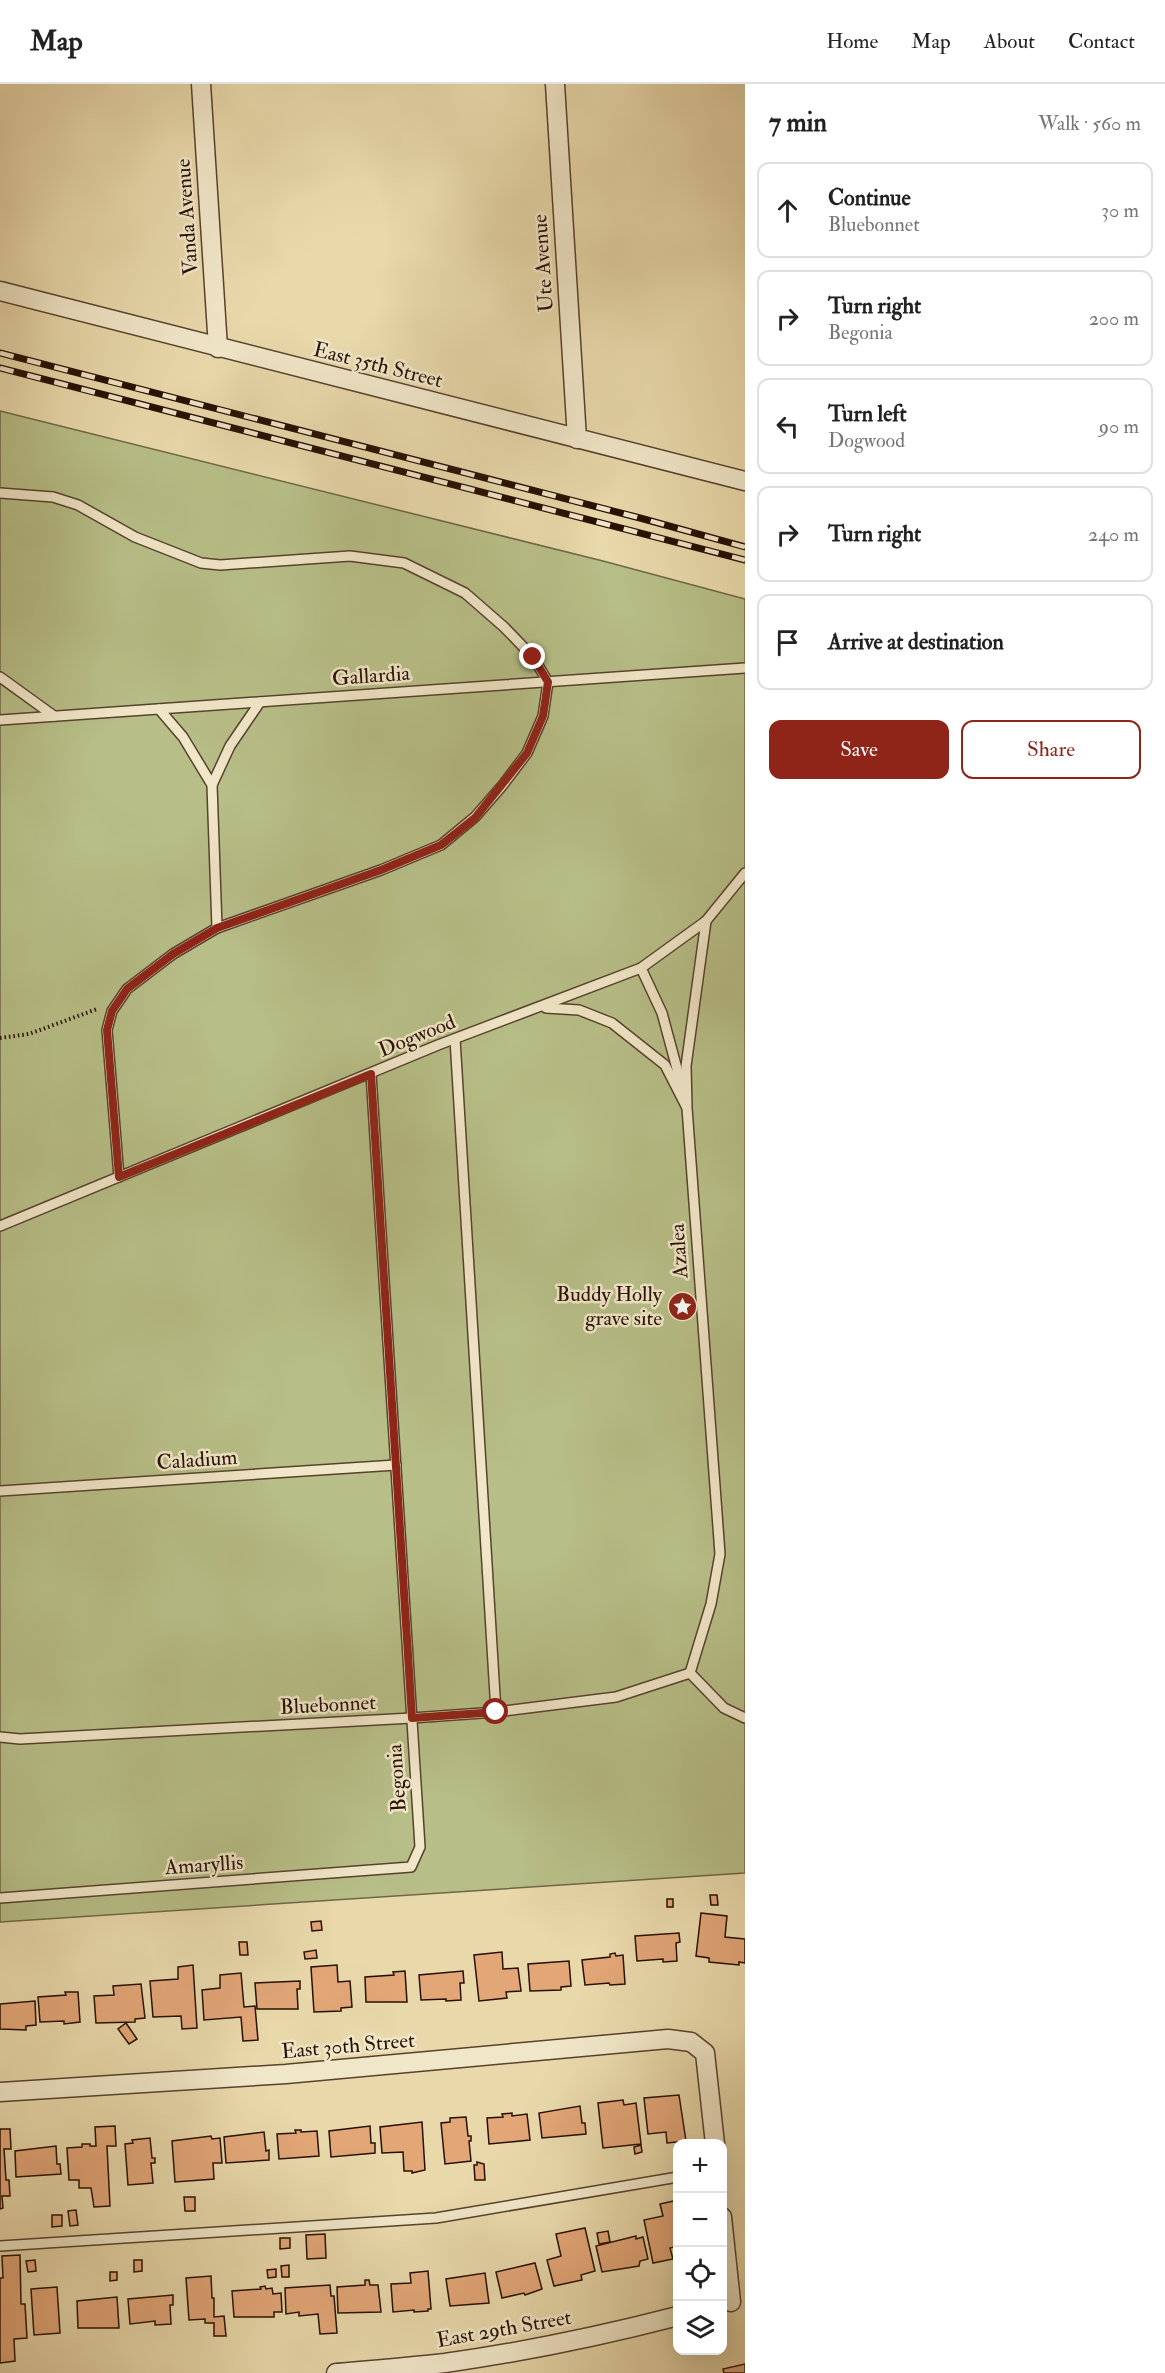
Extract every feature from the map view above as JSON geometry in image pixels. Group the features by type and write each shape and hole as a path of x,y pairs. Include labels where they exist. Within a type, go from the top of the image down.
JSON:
{"street":[{"name":"Vanda Avenue","path":"201,84 218,348"},
{"name":"Ute Avenue","path":"555,84 577,438"},
{"name":"East 35th Street","path":"0,291 745,481"},
{"name":"East 30th Street","path":"0,2092 286,2074 668,2039 691,2042 705,2053 714,2139"},
{"path":"727,2247 733,2302"},
{"name":"East 29th Street","path":"336,2373 444,2363 518,2351 624,2330 673,2317"}],"lane":[{"path":"0,493 53,496 78,506 135,537 201,563 220,566 350,556 404,563 465,593 504,627 533,657 548,682 543,716 527,753 475,818 441,845 381,870 217,928 173,954 127,989 117,1001 107,1030 119,1177"},
{"name":"Gallardia","path":"0,720 745,668"},
{"path":"0,677 54,716"},
{"path":"217,928 212,785 230,746 260,702"},
{"path":"159,709 183,737 212,785"},
{"path":"706,921 745,873"},
{"name":"Dogwood","path":"0,1226 455,1039 641,968 706,921"},
{"name":"Azalea","path":"690,1673 711,1604 720,1554 687,1108 686,1066 706,921"},
{"path":"641,968 662,1013 687,1108"},
{"path":"542,1007 579,1010 612,1023 664,1065 687,1108"},
{"path":"455,1039 496,1712"},
{"name":"Begonia","path":"371,1074 420,1847 411,1867"},
{"name":"Caladium","path":"0,1491 396,1465"},
{"path":"690,1673 724,1708 745,1718"},
{"name":"Bluebonnet","path":"0,1737 20,1739 496,1712 616,1697 690,1673"},
{"name":"Amaryllis","path":"0,1898 411,1867"},
{"path":"0,2246 436,2218 673,2178"}],"path":[{"path":"0,1038 29,1034 117,1001"}],"green space":[{"path":"0,411 603,561 745,599 745,1873 0,1922"}],"building":[{"path":"710,1895 717,1895 718,1905 711,1905"},
{"path":"667,1899 673,1899 673,1907 667,1907"},
{"path":"701,1913 727,1916 725,1937 745,1939 745,1963 739,1962 739,1965 709,1962 709,1958 696,1956"},
{"path":"321,1921 322,1930 312,1931 311,1922"},
{"path":"679,1933 680,1942 676,1943 677,1961 663,1962 663,1959 637,1961 635,1936"},
{"path":"239,1942 247,1942 248,1955 240,1955"},
{"path":"316,1950 317,1958 305,1959 304,1952"},
{"path":"502,1952 503,1969 518,1968 521,1991 506,1992 507,1998 479,2001 474,1955"},
{"path":"615,1953 616,1956 623,1955 625,1984 585,1985 582,1960 610,1957 610,1954"},
{"path":"569,1961 571,1986 561,1987 561,1990 530,1991 528,1964"},
{"path":"193,1965 197,2028 182,2029 181,2016 153,2017 150,1981 178,1979 178,1967"},
{"path":"337,1965 338,1982 350,1981 352,2007 341,2008 341,2011 314,2012 311,1967"},
{"path":"405,1971 407,2002 366,2002 365,1977 394,1975 393,1972"},
{"path":"463,1971 464,1983 460,1983 461,2000 421,2000 419,1975"},
{"path":"241,1973 244,2007 255,2006 258,2040 243,2041 241,2017 204,2020 202,1990 220,1988 220,1975"},
{"path":"300,1981 300,1989 297,1989 298,2009 257,2009 255,1983"},
{"path":"141,1984 145,2018 135,2019 135,2022 96,2023 94,1996 114,1995 113,1986"},
{"path":"65,1992 78,1992 80,2022 64,2024 64,2021 40,2022 38,1997 66,1995"},
{"path":"35,2001 36,2025 26,2026 26,2030 0,2029 0,2004"},
{"path":"126,2023 137,2039 129,2044 118,2029"},
{"path":"679,2095 686,2139 673,2139 673,2142 667,2143 666,2132 648,2134 644,2098"},
{"path":"623,2100 624,2105 636,2103 641,2144 603,2148 598,2103"},
{"path":"580,2106 586,2134 542,2138 539,2113"},
{"path":"512,2113 512,2116 527,2114 530,2140 489,2144 487,2118 503,2117 502,2114"},
{"path":"466,2117 468,2136 471,2136 471,2141 469,2141 471,2161 445,2164 441,2123 450,2122 450,2118"},
{"path":"422,2122 425,2170 412,2173 412,2171 404,2171 403,2152 382,2153 380,2127"},
{"path":"115,2126 116,2146 107,2146 110,2206 94,2207 91,2188 79,2188 79,2180 69,2180 67,2148 82,2147 82,2144 96,2146 95,2127"},
{"path":"370,2126 371,2143 375,2143 375,2153 331,2157 329,2131"},
{"path":"0,2129 10,2129 11,2149 4,2149 6,2180 9,2180 10,2196 2,2196 3,2208 0,2209"},
{"path":"295,2130 317,2131 319,2156 279,2159 277,2134 296,2133"},
{"path":"264,2132 269,2160 226,2163 224,2137"},
{"path":"211,2136 212,2139 220,2138 222,2163 213,2163 214,2179 175,2182 172,2141"},
{"path":"150,2138 152,2158 155,2158 155,2163 151,2163 153,2183 128,2185 125,2144 133,2143 132,2140"},
{"path":"641,2145 642,2152 635,2154 634,2147"},
{"path":"56,2146 57,2164 60,2164 61,2174 16,2177 15,2151"},
{"path":"477,2162 484,2164 485,2180 475,2180 474,2165 477,2165"},
{"path":"184,2197 195,2197 195,2211 185,2211"},
{"path":"673,2201 673,2247 670,2248 673,2259 653,2263 644,2220 663,2216 660,2204"},
{"path":"76,2210 78,2225 70,2226 68,2211"},
{"path":"52,2215 62,2215 62,2226 52,2227"},
{"path":"585,2228 595,2271 581,2275 582,2280 554,2286 547,2260 561,2256 556,2234"},
{"path":"608,2231 610,2242 599,2244 597,2233"},
{"path":"325,2234 326,2258 307,2259 306,2235"},
{"path":"636,2236 636,2239 643,2237 648,2259 640,2261 639,2266 602,2272 596,2246"},
{"path":"280,2238 290,2238 290,2248 280,2249"},
{"path":"20,2255 21,2304 25,2304 27,2338 14,2339 15,2361 0,2363 2,2256"},
{"path":"35,2260 36,2271 28,2272 26,2261"},
{"path":"134,2260 142,2260 142,2271 134,2272"},
{"path":"535,2263 542,2289 525,2295 524,2293 502,2298 496,2272"},
{"path":"289,2265 289,2277 282,2277 281,2266"},
{"path":"276,2269 276,2277 268,2278 267,2270"},
{"path":"428,2271 431,2309 393,2312 391,2284 411,2283 410,2273"},
{"path":"110,2272 117,2272 117,2280 110,2281"},
{"path":"485,2273 489,2303 450,2306 446,2279"},
{"path":"211,2276 214,2317 224,2316 226,2336 214,2336 214,2323 205,2323 205,2319 189,2320 186,2278"},
{"path":"365,2280 369,2280 370,2285 378,2285 381,2312 338,2313 337,2287 365,2285"},
{"path":"330,2285 331,2296 334,2296 337,2333 320,2334 318,2314 299,2316 299,2312 286,2314 285,2288"},
{"path":"265,2286 266,2289 272,2288 273,2294 281,2293 282,2312 274,2312 274,2317 234,2317 232,2291 261,2289 260,2287"},
{"path":"57,2287 60,2333 34,2335 31,2289"},
{"path":"173,2295 173,2305 170,2305 171,2324 155,2325 155,2321 130,2324 128,2299"},
{"path":"117,2297 119,2328 78,2328 77,2301"},
{"path":"745,2364 745,2373 724,2373 723,2369"}],"railway":[{"path":"0,353 745,547"},
{"path":"0,368 745,560"}],"place":[{"name":"Buddy Holly grave site","path":"683,1306"}],"route":[{"path":"496,1712 412,1718 371,1074 119,1177 107,1030 112,1011 127,989 173,954 217,928 381,870 441,845 475,818 527,753 543,716 548,682 533,657"}]}
